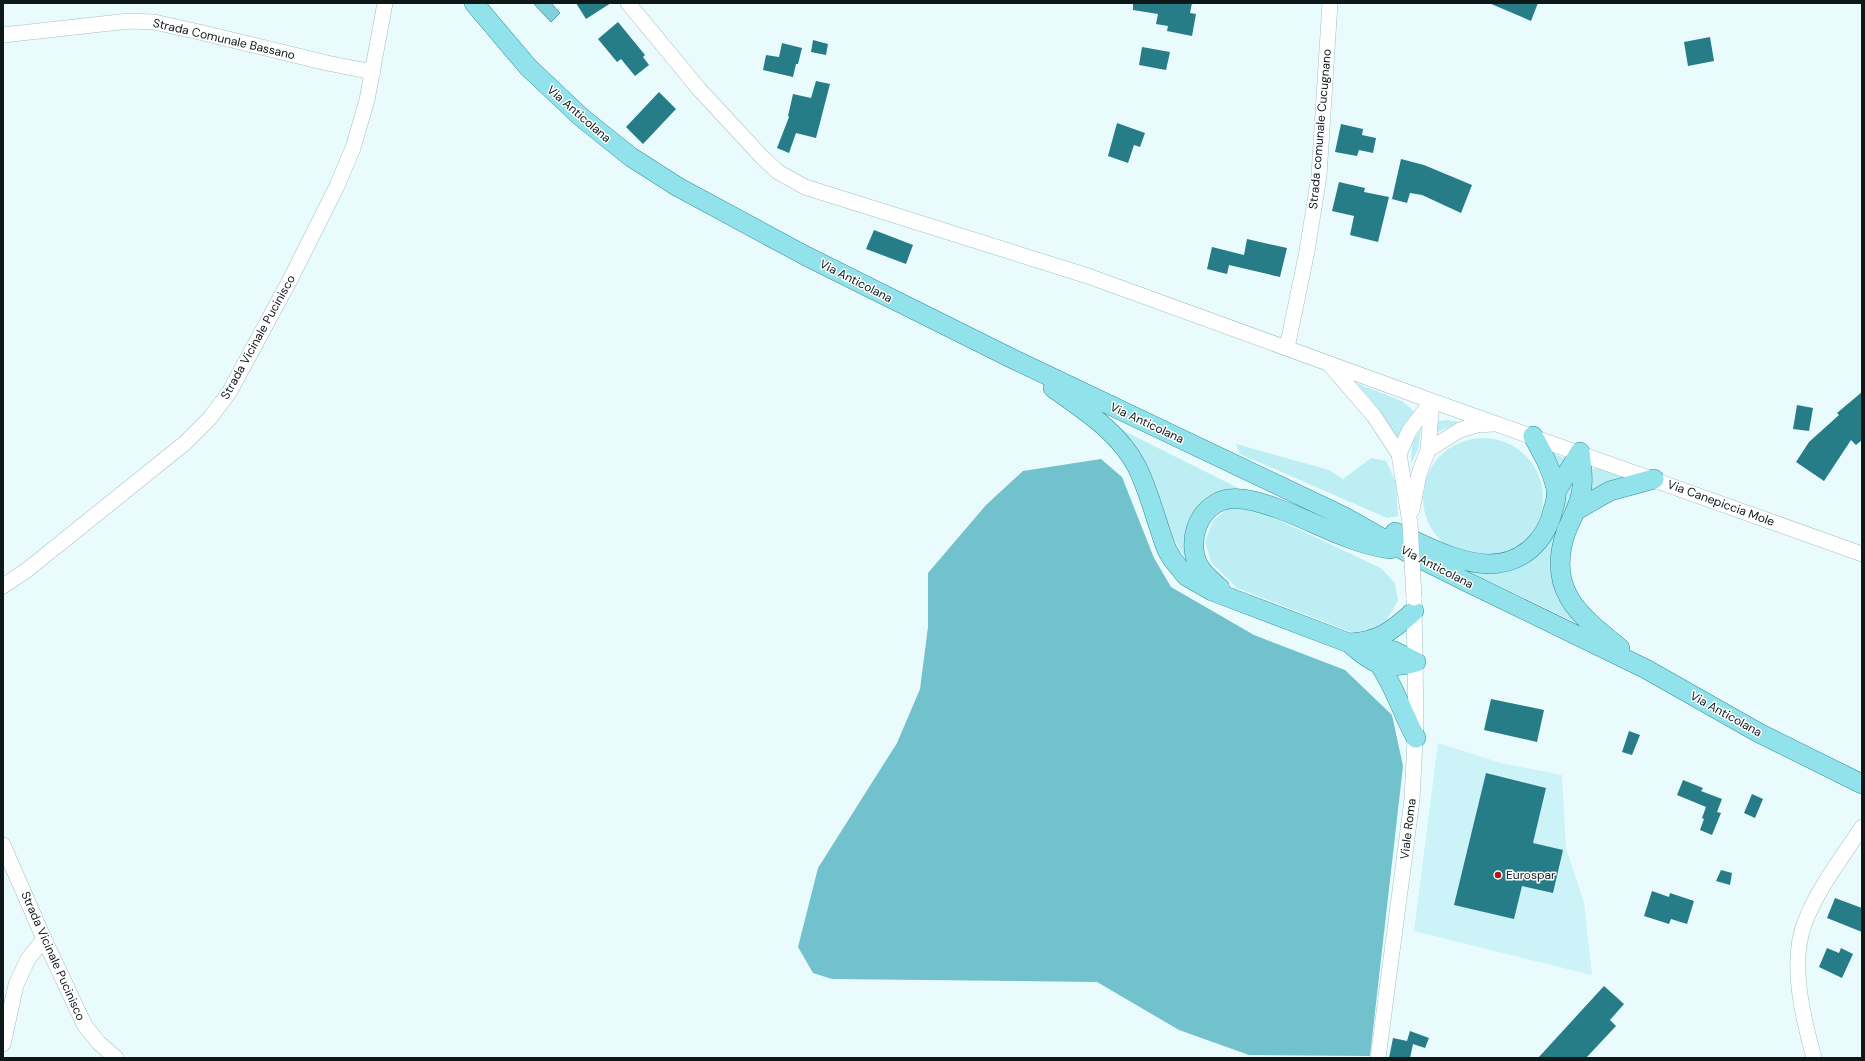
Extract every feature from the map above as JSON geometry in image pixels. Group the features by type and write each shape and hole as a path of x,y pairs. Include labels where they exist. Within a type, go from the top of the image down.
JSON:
{"main road":[{"name":"Via Anticolana","path":"474,3 517,55 561,100 600,133 648,168 688,192 806,256 1013,359 1343,516 1404,551 1646,669 1759,733 1862,784"},
{"path":"1013,359 1085,411 1121,443 1137,468 1163,539 1173,560 1186,576 1212,591 1356,643 1394,651 1416,662"},
{"path":"1533,436 1546,460 1557,490"},
{"path":"1343,516 1366,521 1456,558 1482,563 1498,563 1512,560 1524,554 1540,539 1547,529 1557,490 1580,452"},
{"path":"1580,452 1583,485 1575,511 1566,532 1560,555 1561,576 1567,595 1582,617 1646,669"},
{"path":"1575,511 1610,491 1654,479"},
{"path":"1235,599 1202,572 1197,563 1194,552 1195,533 1201,518 1210,507 1226,499 1256,501 1288,512 1362,543 1404,551"},
{"path":"1356,643 1386,634 1414,605"},
{"path":"1356,643 1379,664 1394,688 1404,715 1416,738"},
{"path":"1379,664 1395,667 1416,662"}],"street":[{"name":"Strada Vicinale Pucinisco","path":"3,586 27,570 184,443 204,425 223,401 284,292 342,173 362,121 373,72 385,3"},
{"name":"Via Canepiccia Mole","path":"628,3 699,89 761,156 778,172 794,182 833,197 1060,266 1432,401 1580,452 1862,554"},
{"name":"Strada comunale Cucugnano","path":"1287,348 1307,251 1319,176 1330,3"},
{"name":"Strada Comunale Bassano","path":"3,35 108,23 138,21 154,22 327,63 373,72"},
{"path":"1329,364 1374,416 1400,454 1410,523"},
{"path":"1400,454 1409,431 1432,401"},
{"path":"1410,523 1419,474 1428,450 1432,401"},
{"path":"1428,450 1460,430 1478,425 1500,424"},
{"name":"Viale Roma","path":"1378,1058 1412,800 1416,738 1416,662 1410,523"},
{"path":"1814,1058 1803,1021 1799,944 1805,922 1827,879 1862,827"},
{"name":"Strada Vicinale Pucinisco","path":"3,845 84,1026 99,1043 116,1058"},
{"path":"3,1044 16,985 28,959 44,939"}],"shaded area":[{"path":"551,3 560,13 551,22 534,4"},
{"path":"1356,383 1402,401 1417,414 1406,425 1396,439 1369,397"},
{"path":"1447,420 1460,422 1435,433 1435,422"},
{"path":"1421,429 1418,449 1411,464 1412,442"},
{"path":"1122,430 1250,494 1225,493 1187,560 1169,529 1149,478 1133,445"},
{"path":"1483,438 1495,439 1506,443 1516,448 1525,456 1533,465 1538,475 1542,486 1542,510 1538,521 1533,531 1525,540 1516,548 1506,553 1495,557 1483,558 1471,557 1460,553 1450,548 1441,540 1433,531 1428,521 1424,510 1423,498 1424,486 1428,475 1433,465 1441,456 1450,448 1460,443 1471,439"},
{"path":"1236,444 1329,470 1343,479 1371,458 1386,461 1396,483 1398,516 1387,518 1240,454"},
{"path":"1552,452 1570,464 1558,476"},
{"path":"1101,459 1122,477 1154,558 1171,587 1254,635 1345,670 1392,715 1403,766 1370,1056 1249,1055 1179,1030 1097,982 832,979 813,973 798,947 818,868 897,743 920,689 928,627 928,573 986,505 1023,471"},
{"path":"1590,469 1604,469 1627,478 1589,491"},
{"path":"1569,481 1577,481 1560,534 1581,625 1470,572 1489,573 1508,570"},
{"path":"1230,507 1251,507 1381,568 1395,583 1398,601 1383,626 1364,637 1237,588 1211,562 1205,541 1213,521"},
{"name":"Eurospar","path":"1438,743 1501,763 1562,775 1566,848 1584,902 1592,975 1414,931"}],"building":[{"path":"576,3 611,3 586,19"},
{"path":"1133,3 1192,3 1190,13 1196,14 1192,36 1167,31 1168,26 1156,24 1158,14 1133,10"},
{"path":"1489,3 1538,3 1531,21"},
{"path":"618,22 645,55 643,57 649,65 635,76 621,59 617,62 598,39"},
{"path":"1710,37 1714,61 1688,66 1684,42"},
{"path":"813,40 828,44 826,55 811,52"},
{"path":"782,43 802,48 793,77 763,70 766,55 779,57"},
{"path":"1142,47 1170,52 1166,70 1139,65"},
{"path":"816,81 830,84 816,138 796,133 789,153 777,148 789,117 793,94 811,98"},
{"path":"659,92 676,109 643,144 626,127"},
{"path":"1117,123 1145,133 1140,147 1134,145 1128,163 1108,156"},
{"path":"1341,124 1363,129 1362,135 1376,138 1373,153 1359,150 1357,156 1335,152"},
{"path":"1401,159 1424,165 1472,185 1461,213 1422,195 1410,193 1407,203 1392,199"},
{"path":"1339,182 1365,188 1364,192 1389,197 1378,242 1350,235 1354,216 1332,211"},
{"path":"874,230 913,245 906,264 866,249"},
{"path":"1247,239 1287,248 1280,277 1229,265 1227,274 1207,269 1212,247 1244,255"},
{"path":"1862,392 1862,440 1856,445 1851,440 1824,481 1796,462 1809,442 1839,415 1837,413"},
{"path":"1797,405 1813,408 1809,431 1793,429"},
{"path":"1491,699 1544,710 1537,742 1484,730"},
{"path":"1629,731 1640,735 1632,755 1622,752"},
{"path":"1486,773 1546,788 1533,843 1563,850 1553,893 1522,886 1514,919 1454,905"},
{"path":"1683,780 1703,788 1701,791 1722,799 1717,812 1721,813 1712,835 1700,830 1706,807 1677,795"},
{"path":"1752,794 1763,799 1755,818 1744,813"},
{"path":"1721,870 1732,873 1730,885 1716,881"},
{"path":"1652,891 1669,897 1670,893 1694,901 1687,924 1671,919 1669,924 1644,916"},
{"path":"1835,898 1862,908 1862,932 1827,918"},
{"path":"1827,948 1839,953 1841,948 1853,954 1842,978 1819,967"},
{"path":"1604,986 1624,1004 1610,1020 1616,1026 1586,1058 1538,1058"},
{"path":"1410,1031 1429,1038 1425,1048 1413,1044 1410,1058 1389,1058 1393,1038 1407,1041"}],"place":[{"name":"Eurospar","path":"1498,875"}]}
